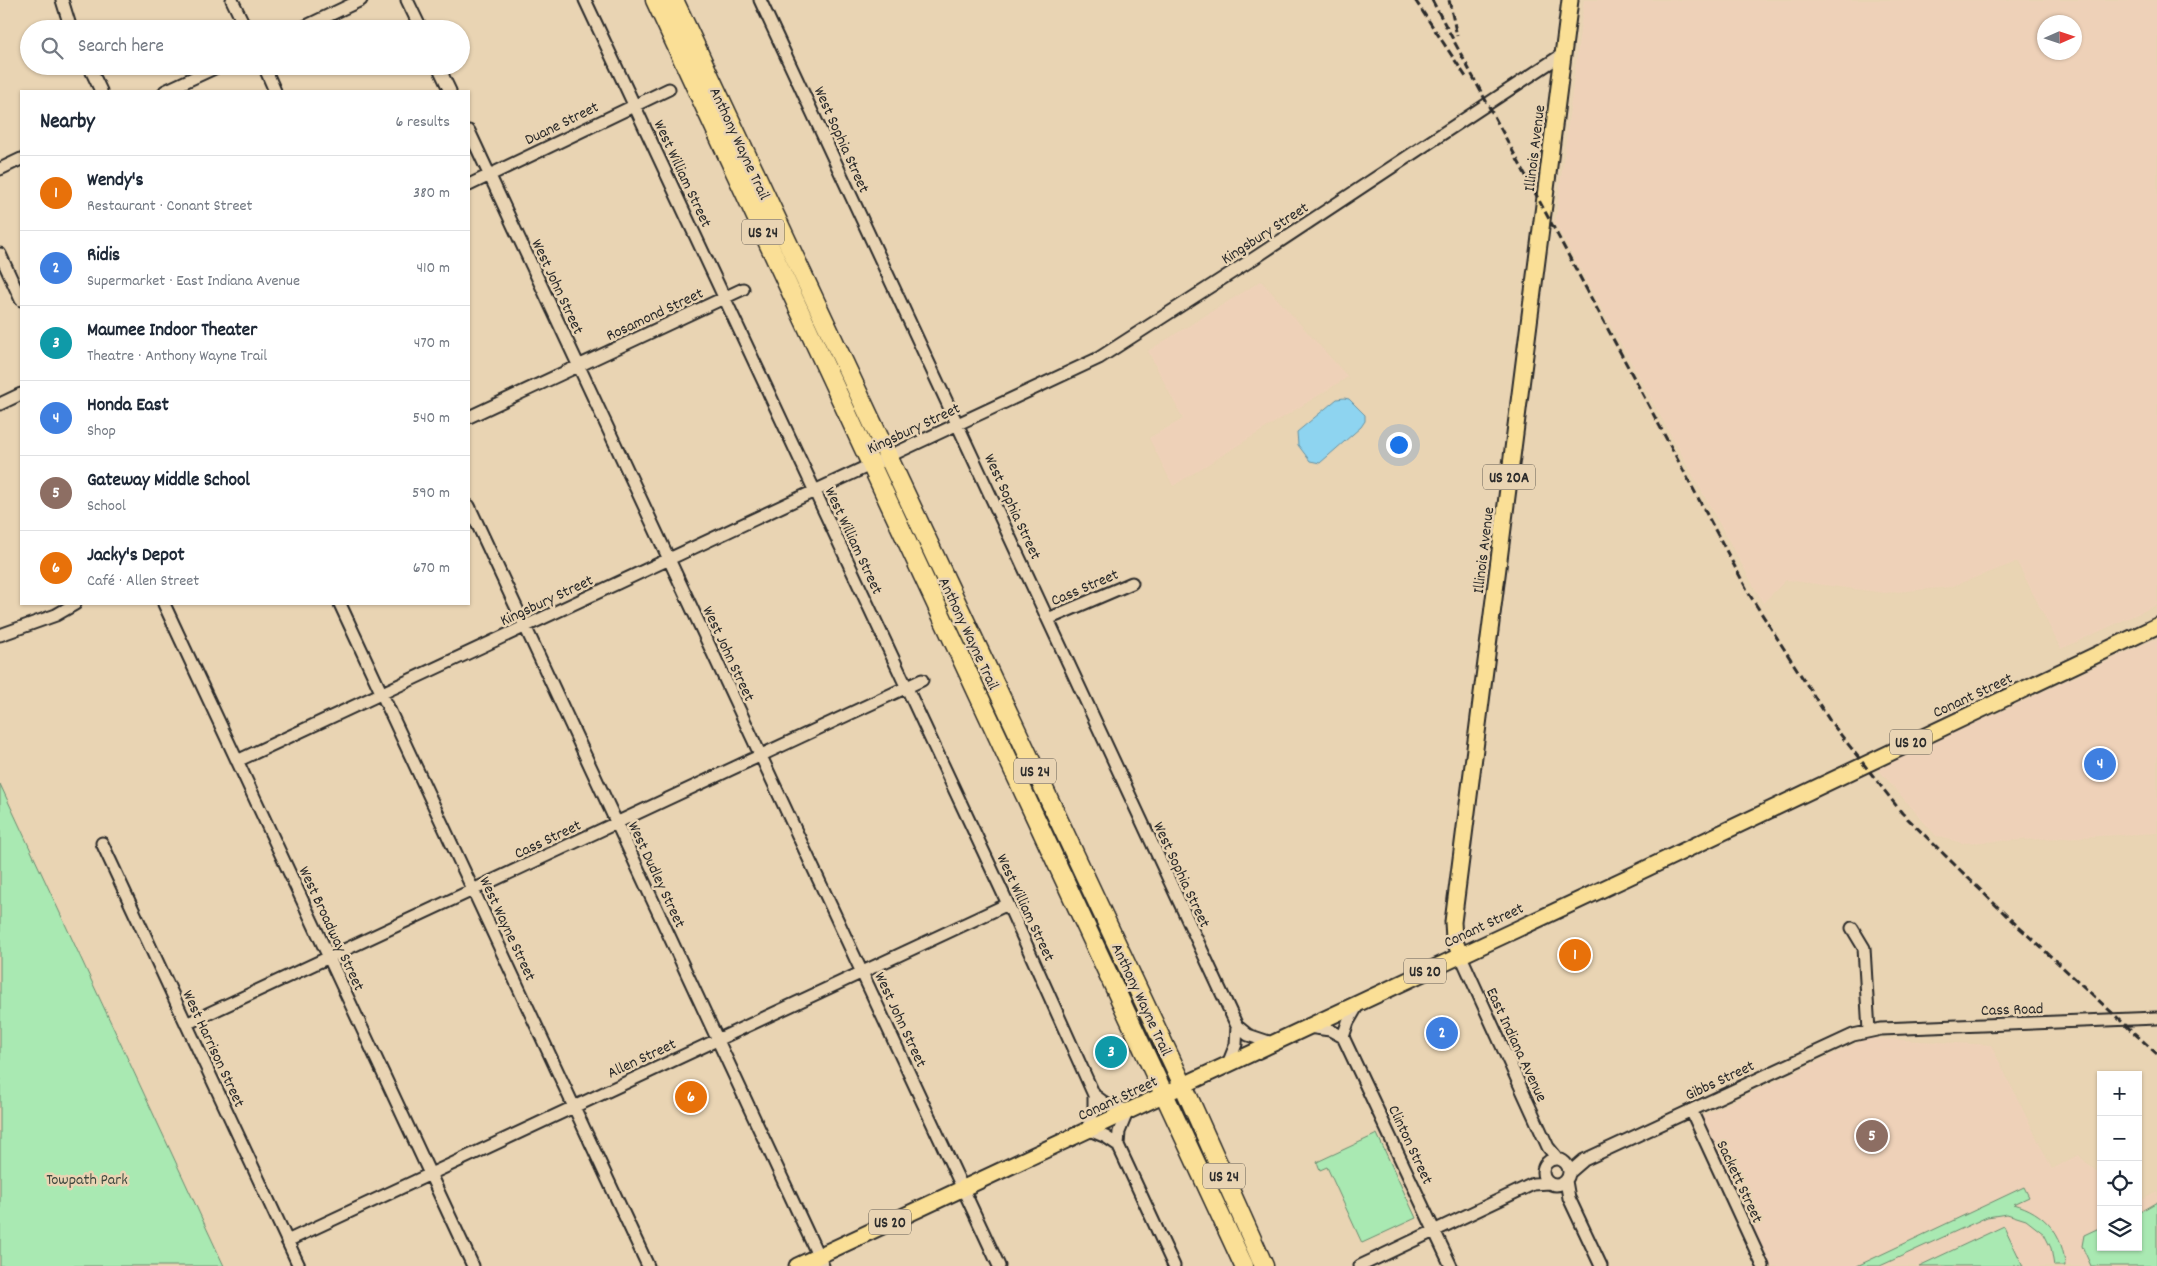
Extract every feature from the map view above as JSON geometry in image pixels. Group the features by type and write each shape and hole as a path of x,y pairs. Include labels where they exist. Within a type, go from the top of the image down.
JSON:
{"highway":[{"name":"Anthony Wayne Trail","path":"655,0 1244,1266"},
{"name":"Anthony Wayne Trail","path":"674,0 1183,1085 1264,1266"}],"main road":[{"name":"Illinois Avenue","path":"1460,954 1454,939 1453,922 1570,0"},
{"name":"Conant Street","path":"796,1266 820,1261 963,1188 1087,1129 1642,870 2157,626"}],"street":[{"path":"62,0 68,20"},
{"path":"232,0 242,20"},
{"path":"319,20 361,0"},
{"path":"407,0 417,20"},
{"name":"West William Street","path":"585,0 1008,904 1094,1095"},
{"name":"West Sophia Street","path":"760,0 1237,1026"},
{"name":"Kingsbury Street","path":"238,761 1099,358 1262,254 1563,54"},
{"path":"93,75 100,90"},
{"path":"167,90 200,75"},
{"path":"268,75 275,90"},
{"path":"442,75 450,90"},
{"name":"Duane Street","path":"470,185 669,89"},
{"name":"West John Street","path":"470,133 999,1266"},
{"path":"0,169 20,160"},
{"path":"0,254 20,298"},
{"name":"Rosamond Street","path":"470,417 743,289"},
{"path":"0,404 20,394"},
{"name":"West Dudley Street","path":"470,508 820,1261"},
{"name":"Cass Street","path":"1048,619 1132,583"},
{"path":"1,632 56,614 73,605"},
{"name":"West Broadway Street","path":"164,605 473,1266"},
{"name":"West Wayne Street","path":"340,605 648,1266"},
{"name":"Cass Street","path":"186,1024 922,680"},
{"name":"West Harrison Street","path":"102,843 299,1266"},
{"name":"Allen Street","path":"288,1240 1008,904"},
{"path":"1852,928 1864,948 1869,1031"},
{"name":"East Indiana Avenue","path":"1460,954 1548,1147 1557,1172 1602,1266"},
{"path":"1307,1027 1325,1029 1343,1037 1348,1022 1360,1002"},
{"name":"Cass Road","path":"1869,1031 2157,1018"},
{"path":"1237,1026 1248,1034 1272,1043"},
{"path":"1228,1064 1236,1044 1237,1026"},
{"name":"Gibbs Street","path":"1360,1266 1840,1040 1869,1031"},
{"name":"Clinton Street","path":"1343,1037 1450,1266"},
{"path":"1094,1095 1106,1104 1128,1110 1120,1132 1118,1145"},
{"path":"1094,1095 1094,1109 1087,1129 1106,1137 1118,1145 1174,1266"},
{"name":"Sackett Street","path":"1691,1110 1763,1266"}],"shaded area":[{"path":"1584,0 2157,0 2157,605 2061,649 2017,562 1950,587 1885,593 1786,580 1763,603 1555,224"},
{"path":"1261,281 1348,377 1173,486 1149,438 1183,419 1148,351"},
{"path":"2157,638 2157,833 1962,843 1936,836 1878,769"},
{"path":"1868,1038 1991,1045 2052,1169 2078,1155 2097,1172 2097,1251 2142,1251 2142,1200 2157,1192 2157,1266 1771,1266 1700,1117"}],"green space":[{"name":"Towpath Park","path":"0,784 224,1266 0,1266"},
{"path":"1377,1134 1416,1218 1362,1243 1327,1167 1320,1170 1317,1162"},
{"path":"2024,1187 2029,1197 2014,1204 2034,1213 2050,1226 2061,1244 2065,1266 2054,1266 2051,1248 2044,1234 2026,1220 2007,1214 1987,1217 1880,1266 1857,1266"},
{"path":"2157,1202 2157,1266 2091,1266 2082,1246 2084,1235 2097,1229 2097,1251 2142,1251 2142,1211"},
{"path":"2004,1226 2023,1266 1919,1266"}],"water":[{"path":"1337,399 1349,399 1365,415 1365,421 1361,427 1320,463 1310,461 1298,445 1297,432"}],"railway":[{"path":"1415,0 1466,77"},
{"path":"1432,0 1751,597 1830,721 1902,813 2009,918 2157,1054"},
{"path":"1449,0 1457,36"}],"place":[{"name":"Honda East","path":"2100,764"},
{"name":"Wendy's","path":"1575,955"},
{"name":"Ridis","path":"1442,1033"},
{"name":"Maumee Indoor Theater","path":"1111,1052"},
{"name":"Jacky's Depot","path":"691,1097"},
{"name":"Gateway Middle School","path":"1872,1136"}]}
